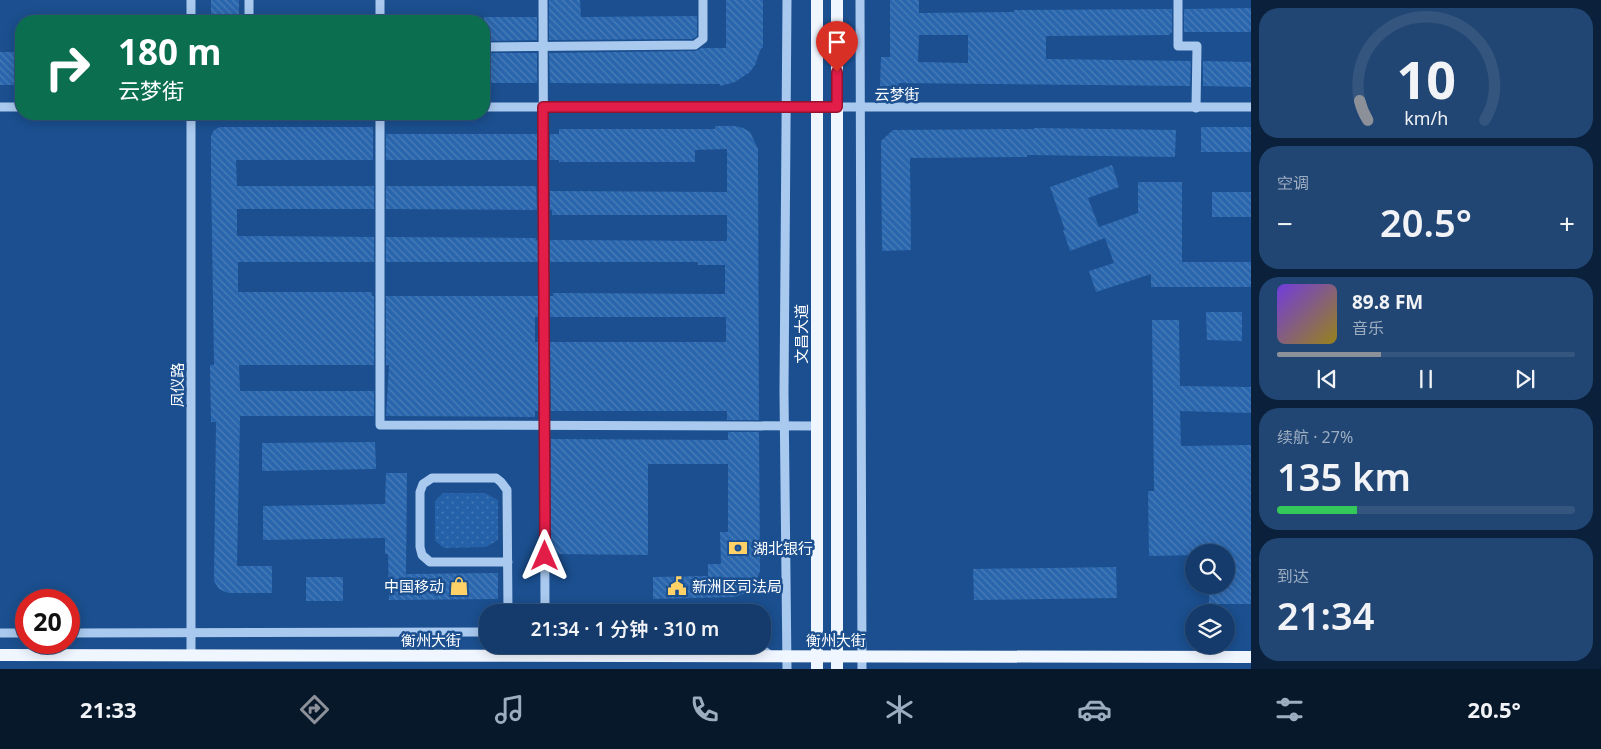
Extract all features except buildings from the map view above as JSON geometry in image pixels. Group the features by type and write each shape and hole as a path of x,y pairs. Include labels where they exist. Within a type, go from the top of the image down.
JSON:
{"main road":[{"name":"文昌大道","path":"817,0 817,663"},
{"path":"837,0 837,663"},
{"name":"衡州大街","path":"0,655 479,651"},
{"name":"衡州大街","path":"667,654 772,656 787,663 1251,657"}],"street":[{"path":"191,0 191,15"},
{"path":"249,0 249,15"},
{"path":"380,0 380,15"},
{"path":"543,0 545,604"},
{"path":"490,47 695,45 704,39 703,0"},
{"path":"787,0 784,426 787,663"},
{"path":"860,0 862,663"},
{"path":"1178,0 1178,46 1197,46 1196,108"},
{"path":"0,107 15,107"},
{"name":"云梦街","path":"490,107 1251,108"},
{"name":"凤仪路","path":"191,120 191,655"},
{"path":"380,120 380,425 817,426"},
{"path":"508,562 430,562 425,559 420,547 420,492 423,484 432,478 496,478 507,490 508,562 508,604"},
{"path":"80,633 479,632"},
{"path":"0,633 15,633"}],"shaded area":[{"path":"443,493 485,493 498,500 498,540 486,547 444,548 435,541 435,501"}],"place":[{"name":"湖北银行","path":"738,548"},
{"name":"中国移动","path":"459,586"},
{"name":"新洲区司法局","path":"677,586"}],"route":[{"path":"545,556 543,107 837,107 837,72"}]}
